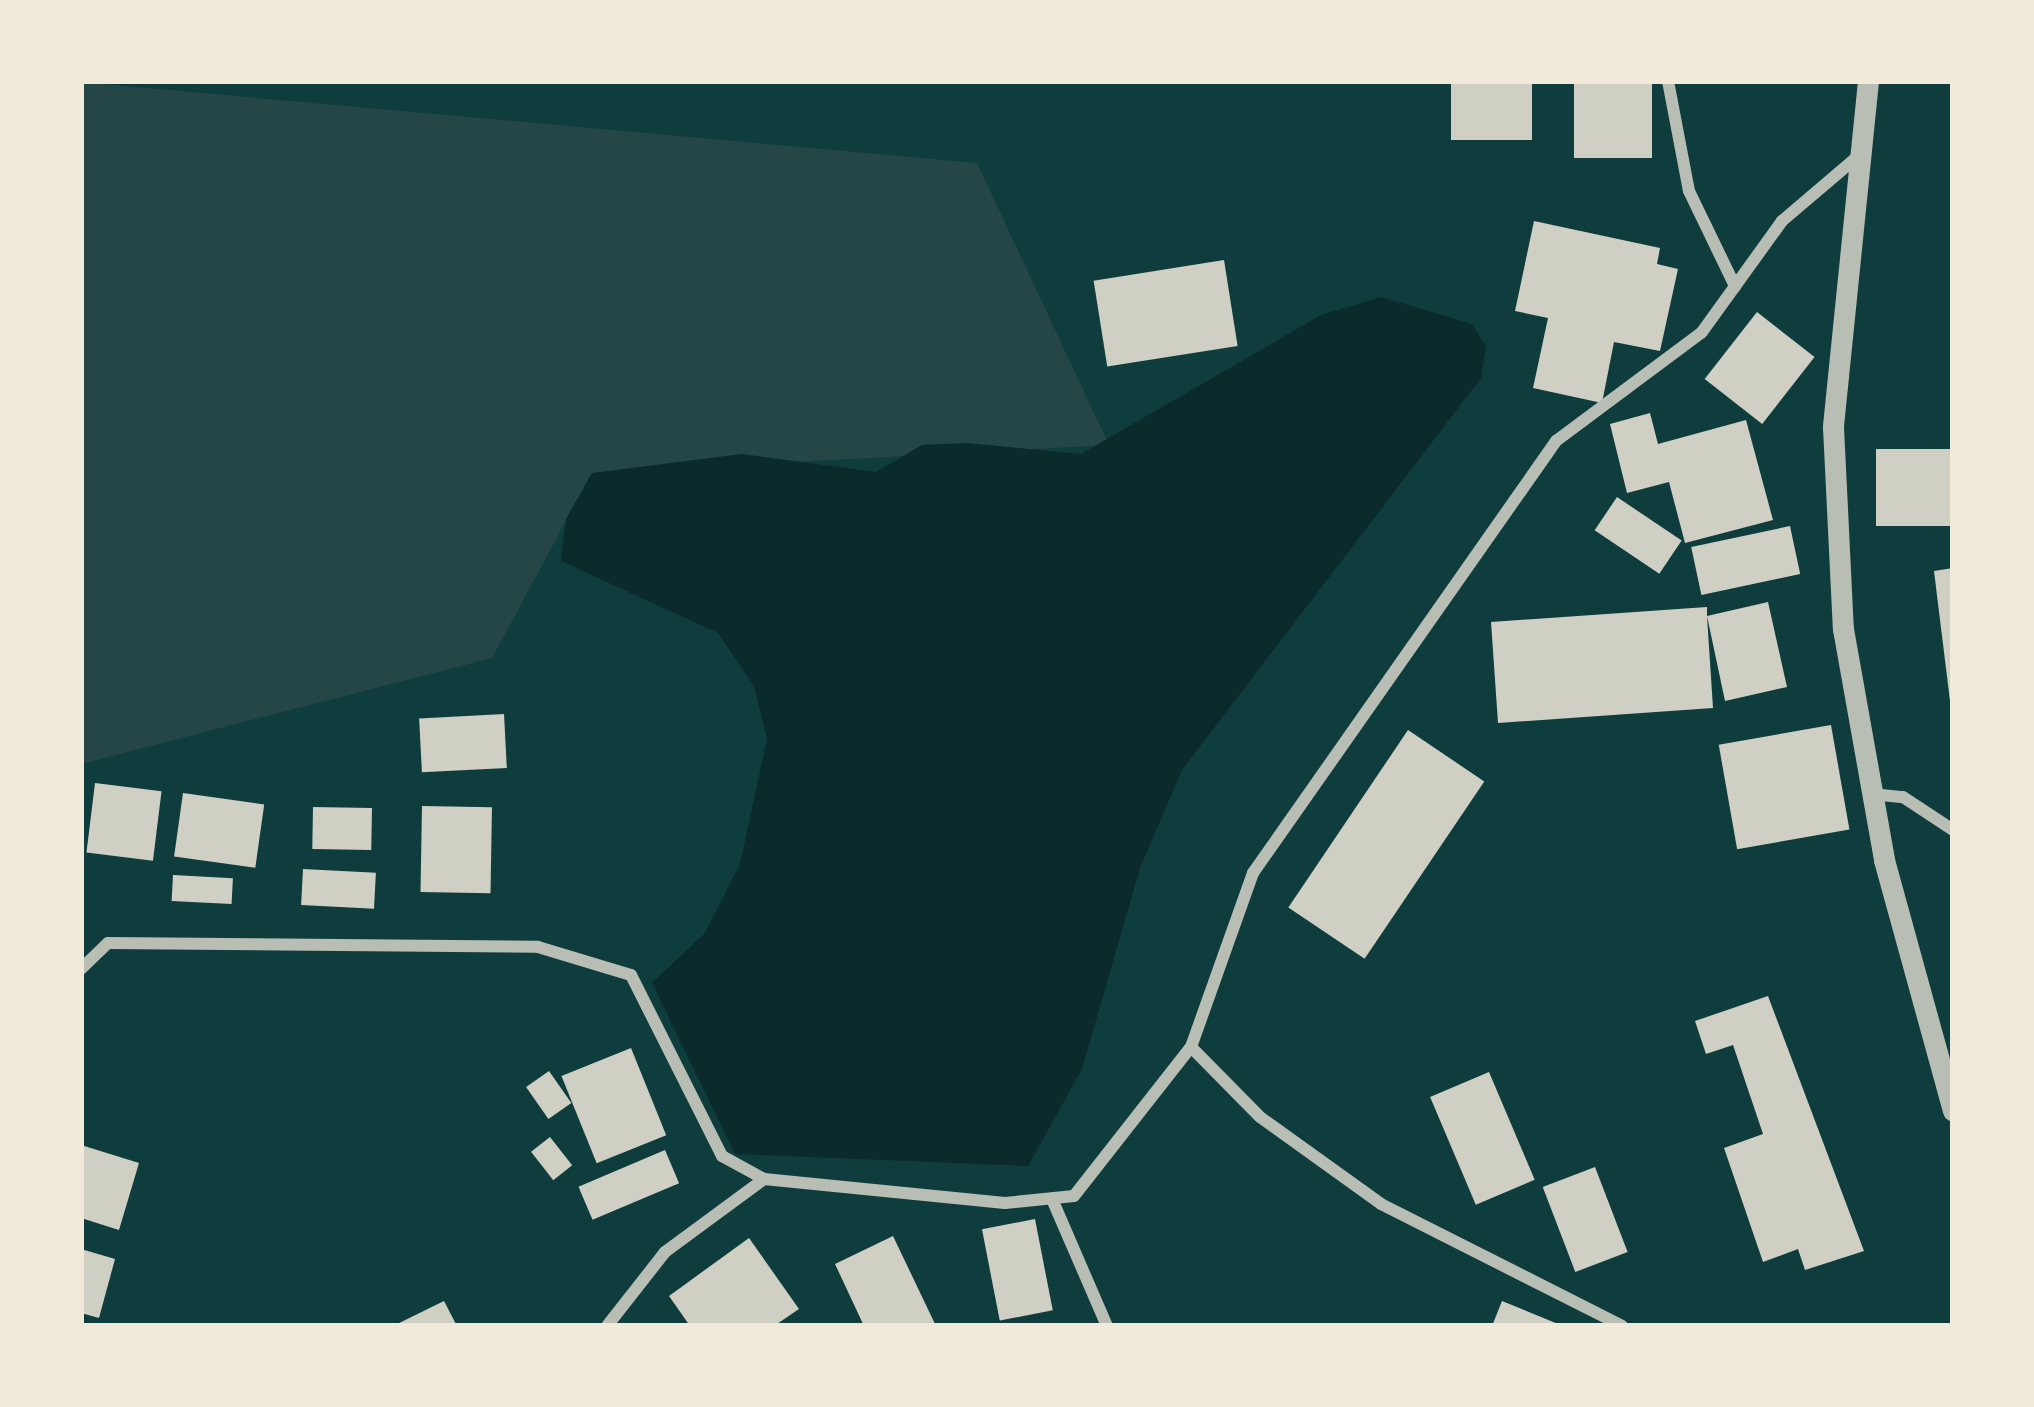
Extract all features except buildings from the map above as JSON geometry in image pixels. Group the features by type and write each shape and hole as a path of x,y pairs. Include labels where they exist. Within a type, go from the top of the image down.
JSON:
{"street":[{"path":"1668,81 1689,191 1735,286"},
{"path":"1868,81 1856,158 1833,427 1843,629 1872,794 1953,1111"},
{"path":"81,969 108,943 538,947 631,975 722,1156 764,1179 1074,1196 1191,1047 1252,873 1556,441 1702,332 1781,221 1856,158"},
{"path":"1872,794 1903,797 1953,830"},
{"path":"1191,1047 1260,1117 1381,1204 1622,1326"},
{"path":"607,1326 665,1252 764,1179"},
{"path":"1052,1198 1108,1326"}],"shaded area":[{"path":"81,82 977,163 1109,445 592,473 492,658 81,764"},
{"path":"1381,297 1472,324 1486,347 1481,378 1182,770 1140,868 1082,1069 1028,1166 735,1154 652,983 705,933 740,864 767,739 754,686 718,633 561,561 566,519 592,473 742,454 876,472 922,445 967,443 1081,454 1321,315"}]}
